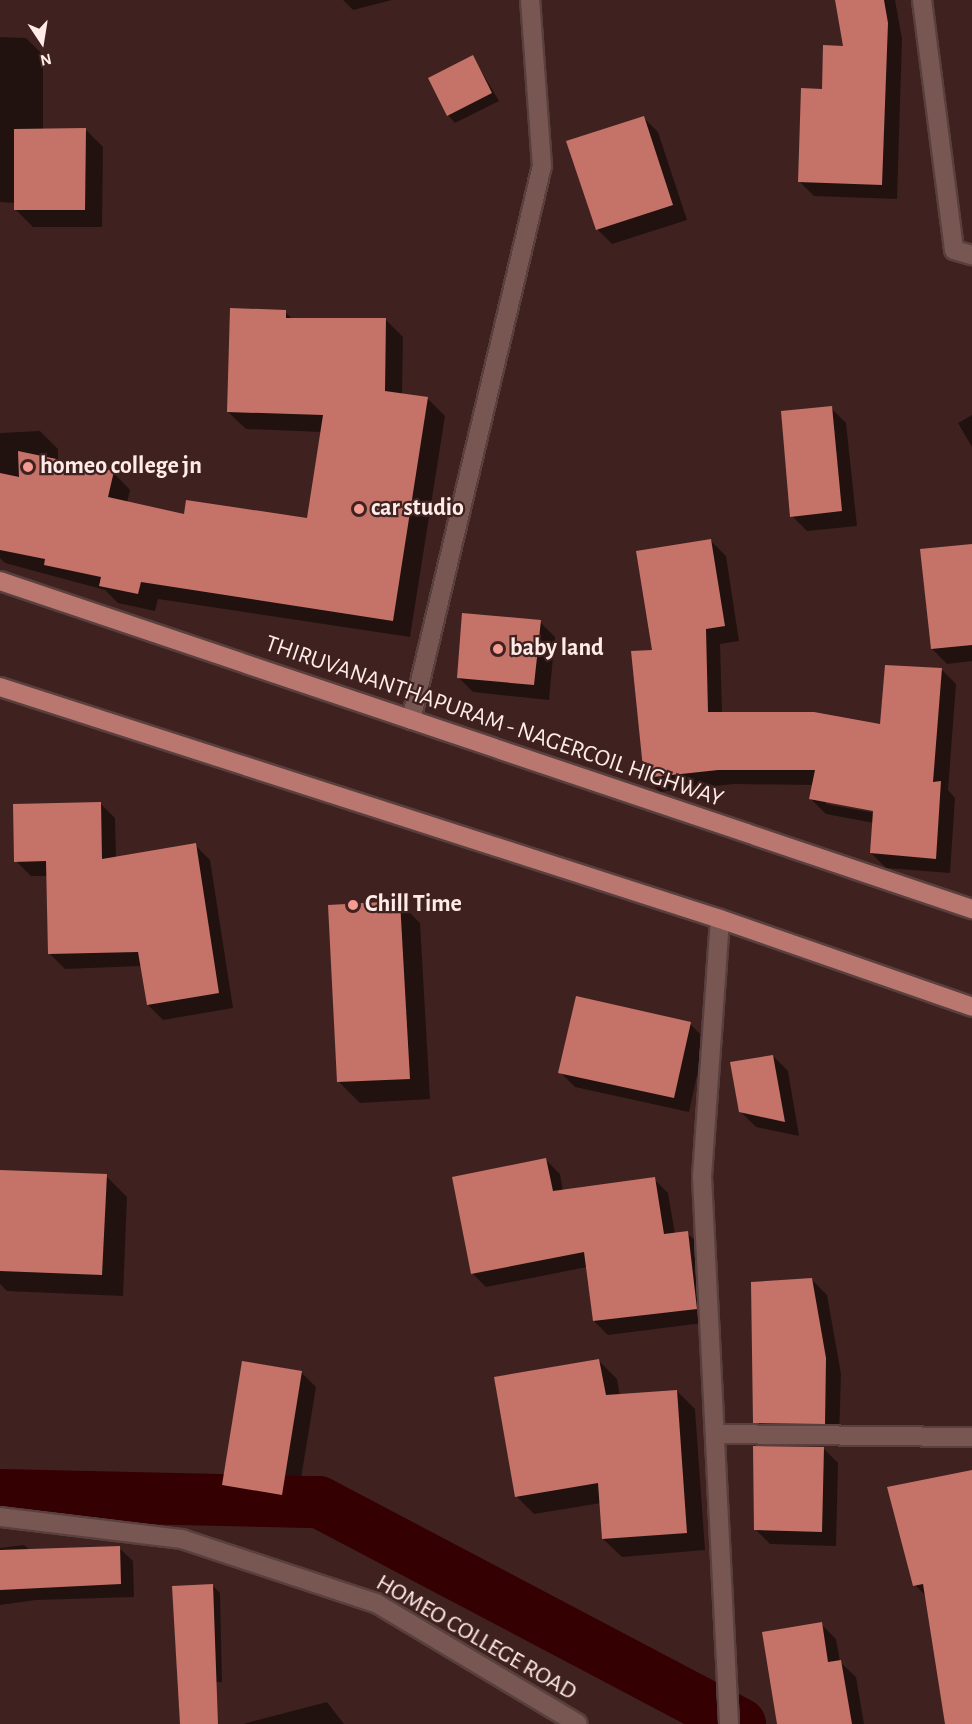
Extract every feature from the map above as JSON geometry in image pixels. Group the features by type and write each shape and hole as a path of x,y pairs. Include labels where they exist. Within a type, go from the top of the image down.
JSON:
{"main road":[{"name":"THIRUVANANTHAPURAM - NAGERCOIL HIGHWAY","path":"0,581 972,909"},
{"path":"0,687 720,919 972,1007"}],"street":[{"path":"411,720 542,166 530,0"},
{"path":"922,0 954,250 972,255"},
{"path":"720,919 702,1177 729,1724"},
{"path":"716,1434 972,1437"},
{"name":"HOMEO COLLEGE ROAD","path":"0,1517 182,1539 376,1603 578,1724"}],"building":[{"path":"835,0 884,0 888,23 882,185 798,182 801,88 822,89 823,45 843,46"},
{"path":"473,55 492,93 447,116 428,78"},
{"path":"644,116 673,205 596,230 566,141"},
{"path":"86,128 85,210 14,210 14,129"},
{"path":"230,308 286,310 286,318 386,318 385,391 428,397 393,621 141,582 138,594 99,586 101,577 44,565 45,559 0,550 0,473 19,477 18,451 114,471 108,497 184,514 186,500 307,518 323,415 227,412"},
{"path":"832,406 842,511 790,517 781,411"},
{"path":"711,539 725,626 706,629 708,712 814,712 880,724 885,665 942,668 933,782 941,781 936,859 870,853 873,811 809,799 815,770 718,770 644,778 631,651 652,650 636,551"},
{"path":"972,544 972,645 931,649 920,549"},
{"name":"baby land","path":"462,613 541,620 534,685 457,678"},
{"path":"101,802 102,859 196,843 219,993 147,1005 138,952 48,954 46,861 14,862 13,804"},
{"path":"400,901 410,1079 337,1082 328,905"},
{"path":"576,996 691,1022 674,1098 558,1073"},
{"path":"773,1055 785,1122 739,1112 730,1062"},
{"path":"546,1158 553,1191 655,1177 664,1234 688,1231 697,1309 593,1321 584,1252 471,1274 452,1177"},
{"path":"0,1170 107,1174 102,1275 0,1271"},
{"path":"812,1278 826,1358 825,1424 753,1423 751,1282"},
{"path":"599,1359 606,1395 677,1390 687,1533 602,1539 598,1483 515,1497 494,1377"},
{"path":"242,1361 302,1371 282,1495 222,1485"},
{"path":"753,1446 824,1447 822,1532 754,1530"},
{"path":"972,1470 972,1724 945,1724 923,1584 913,1586 887,1487"},
{"path":"120,1546 121,1584 0,1590 0,1550"},
{"path":"213,1584 218,1724 180,1724 172,1586"},
{"path":"822,1622 828,1662 841,1660 852,1724 777,1724 762,1632"}],"waterway":[{"path":"0,1495 319,1502 740,1724"}],"place":[{"name":"homeo college jn","path":"28,467"},
{"name":"car studio","path":"359,509"},
{"name":"baby land","path":"498,649"},
{"name":"Chill Time","path":"353,905"}]}
